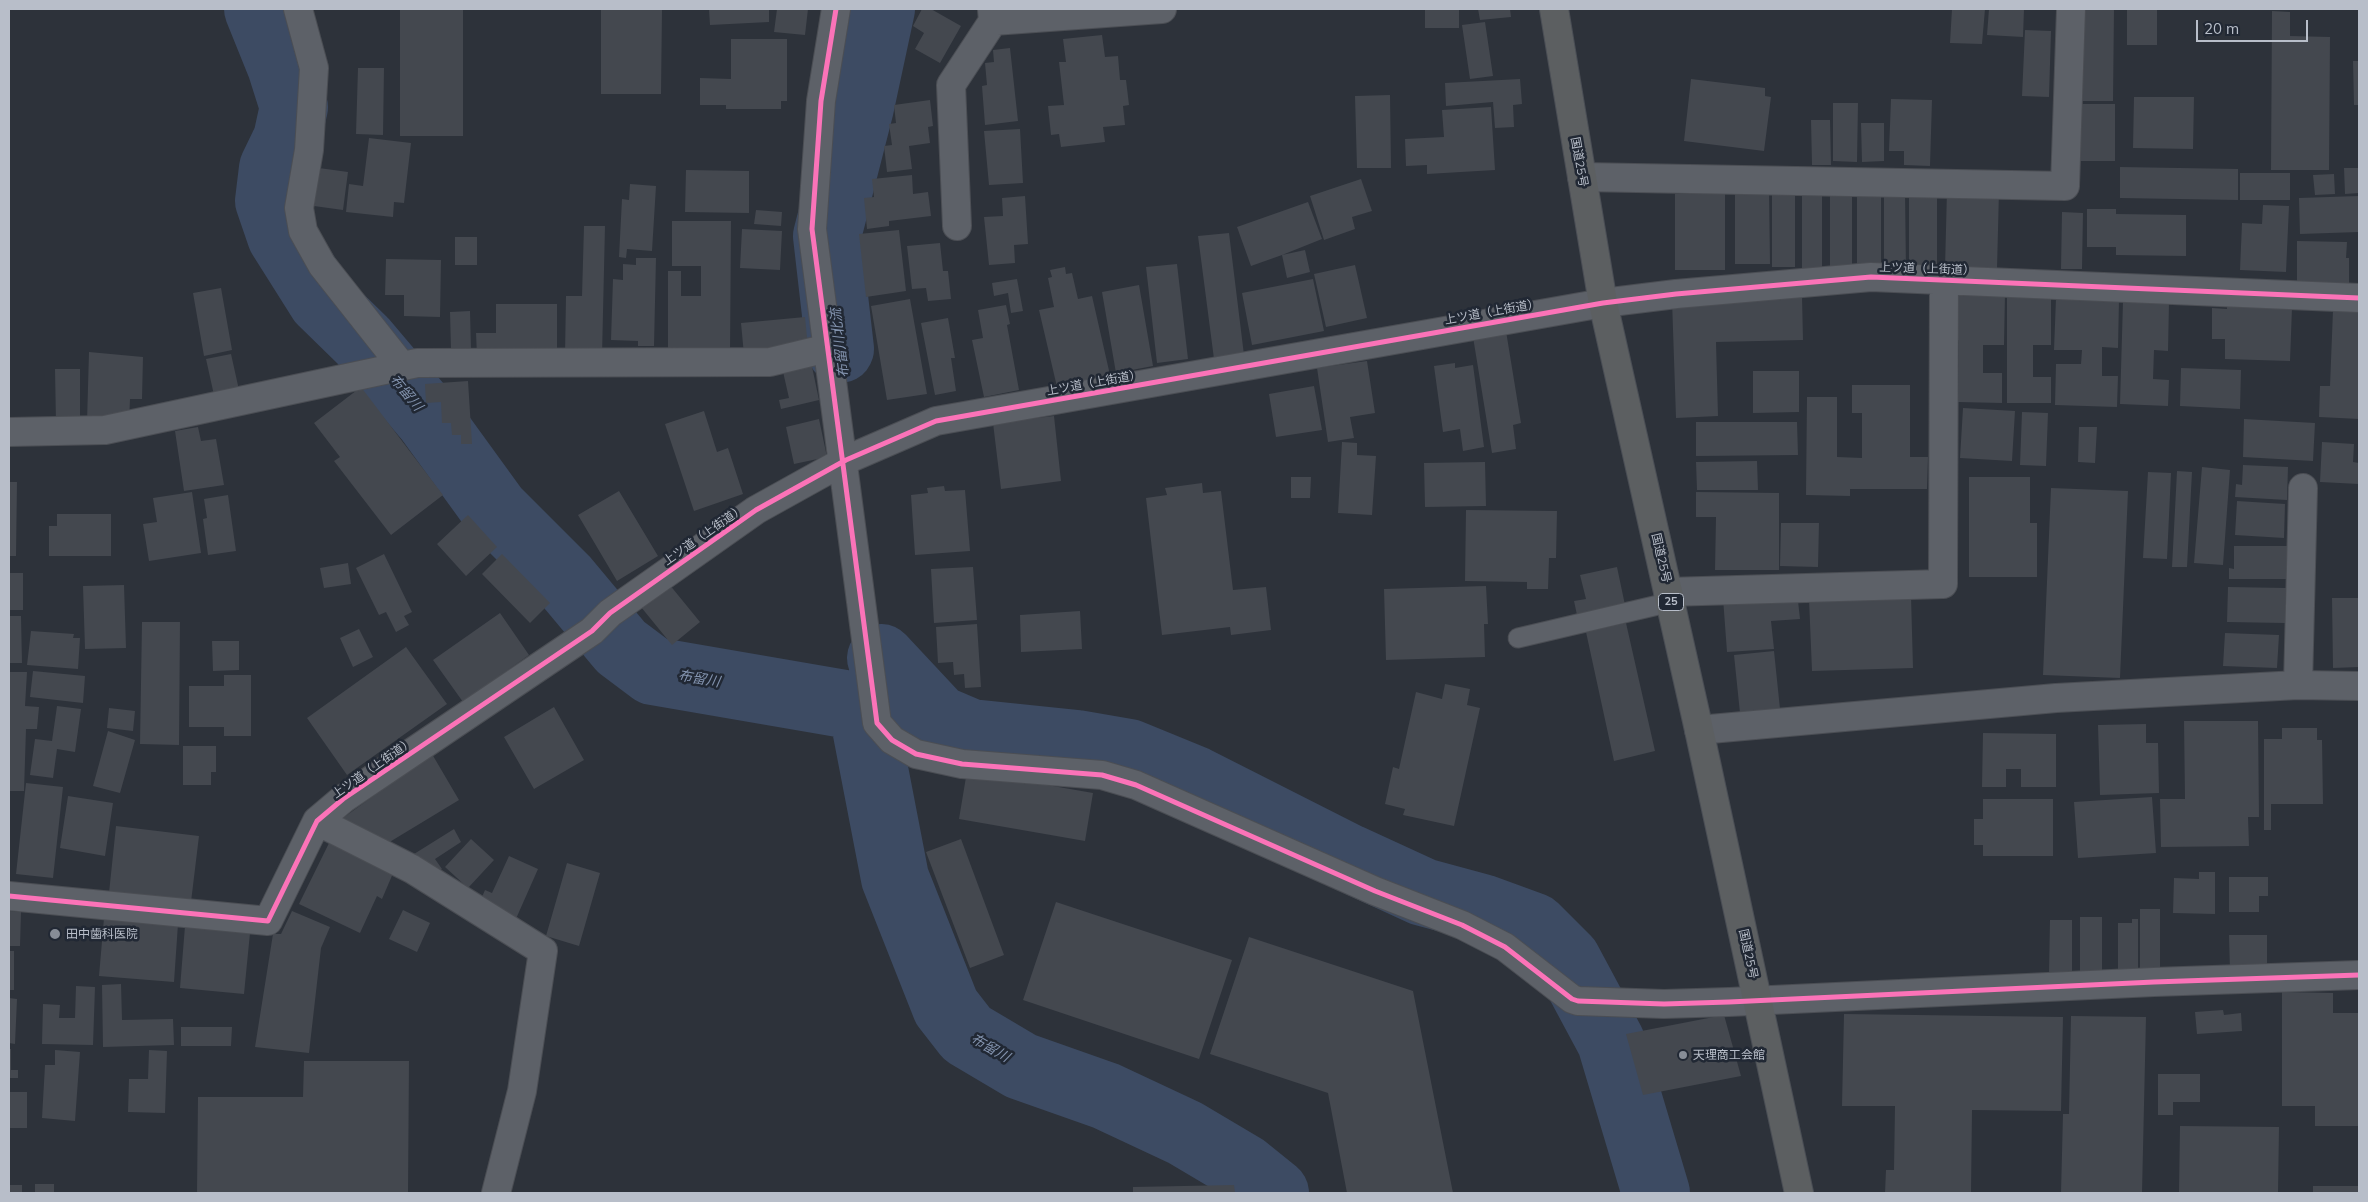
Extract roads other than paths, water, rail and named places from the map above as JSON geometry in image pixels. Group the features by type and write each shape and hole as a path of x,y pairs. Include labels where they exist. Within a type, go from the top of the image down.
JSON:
{"highway":[{"name":"国道25号","path":"1554,9 1603,303 1670,597 1799,1193"}],"street":[{"path":"298,9 314,68 309,150 299,208 303,231 322,265 397,366"},
{"path":"836,9 821,102 812,229 877,723 892,740 916,754 962,764 1102,775 1136,785 1462,926 1505,947 1572,999 1591,1002 1664,1004 2154,982 2359,975"},
{"path":"958,226 951,85 992,15 1162,9"},
{"path":"1582,177 2065,186 2071,9"},
{"name":"上ツ道（上街道）","path":"9,896 268,921 317,821 343,799 601,622 756,510 844,461 936,421 1603,303 1676,294 1871,277 2359,298"},
{"path":"1670,597 1943,584 1944,280"},
{"path":"9,432 105,430 417,363 770,362 828,348"},
{"path":"2298,685 2304,488"},
{"path":"1699,730 2056,698 2298,685 2359,686"},
{"path":"317,821 412,870 543,951 522,1091 496,1193"}],"lane":[{"path":"1518,638 1670,597"}],"waterway":[{"name":"布留川","path":"258,9 281,66 294,107 287,139 273,168 269,201 281,236 322,301 363,341 429,419 495,510 565,580 621,647 653,671 862,707"},
{"name":"布留川北流","path":"840,349 827,236 860,107 881,9"},
{"path":"881,658 938,719 971,733 1077,744 1129,753 1195,780 1349,858 1423,892 1482,908 1534,927 1567,960 1611,1042 1656,1193"},
{"name":"布留川","path":"862,707 895,878 946,1007 967,1034 1021,1066 1106,1096 1185,1133 1244,1168 1275,1193"}],"place":[{"name":"田中歯科医院","path":"55,934"},
{"name":"天理商工会館","path":"1683,1055"}]}
